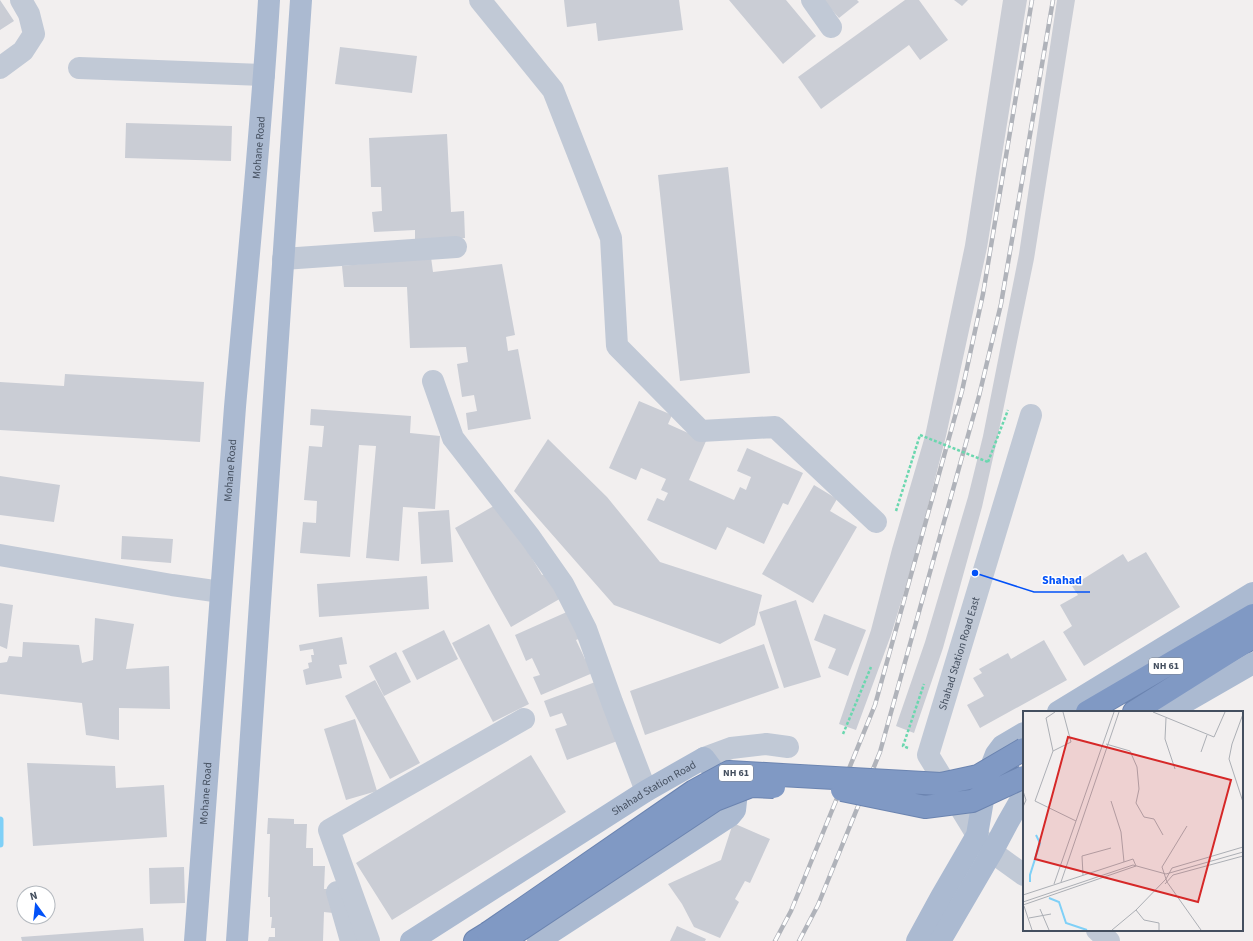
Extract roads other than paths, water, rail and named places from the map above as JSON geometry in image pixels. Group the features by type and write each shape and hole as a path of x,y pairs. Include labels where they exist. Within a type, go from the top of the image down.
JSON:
{"highway":[{"name":"NH 61","path":"1089,711 1253,615"},
{"name":"NH 61","path":"1136,711 1253,637"},
{"name":"NH 61","path":"475,941 694,791 729,772 941,784 978,776 1023,750"},
{"name":"NH 61","path":"503,941 715,800 751,786 840,789 925,807 972,800 1023,777"}],"main road":[{"name":"Mohane Road","path":"195,941 221,592 269,0"},
{"path":"237,941 301,0"},
{"path":"1060,711 1253,593"},
{"path":"1170,711 1253,663"},
{"path":"917,941 977,835 987,777 996,754 1002,746 1023,734"},
{"name":"Shahad Station Road","path":"411,941 646,791 704,758 736,801 735,810 730,816 538,941"},
{"path":"940,941 1023,796"}],"street":[{"path":"0,68 23,51 34,34 29,14 21,0"},
{"path":"480,0 553,90 610,238 617,346 701,431 775,427 876,522"},
{"path":"812,0 831,27"},
{"path":"79,68 264,75"},
{"path":"283,259 456,247"},
{"path":"433,381 453,438 530,537 563,584 586,629 646,791"},
{"name":"Shahad Station Road East","path":"1023,875 992,852 977,835 928,755 1031,415"},
{"path":"0,555 221,592"},
{"path":"369,941 329,830 524,719"},
{"path":"704,758 731,748 766,744 788,747"},
{"path":"328,865 351,941"},
{"path":"1098,931 1110,941"}],"waterway":[{"path":"0,820 0,844"}],"railway":[{"path":"775,941 791,911 875,705 962,391 983,294 1032,0"},
{"path":"799,941 818,905 880,752 979,396 1001,304 1053,0"}],"place":[{"name":"Shahad","path":"975,573"}]}
